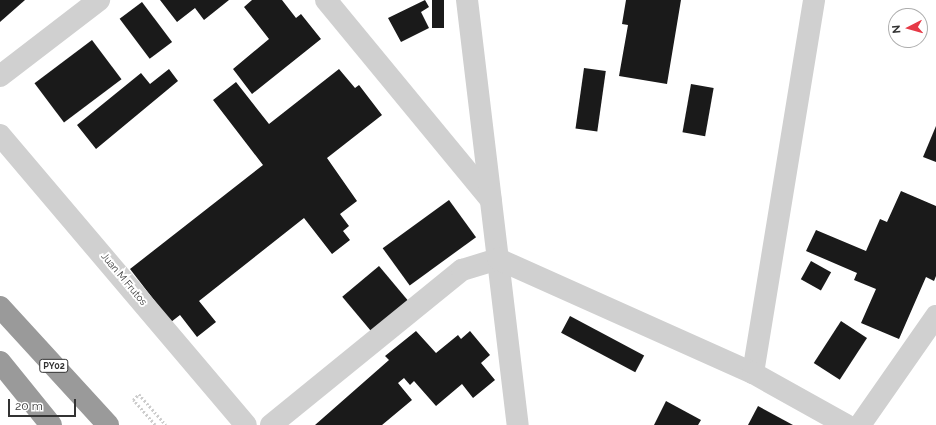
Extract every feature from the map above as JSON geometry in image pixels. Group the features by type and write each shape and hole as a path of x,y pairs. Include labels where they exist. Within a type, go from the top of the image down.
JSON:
{"highway":[{"name":"PY02","path":"0,307 108,425"},
{"path":"0,362 51,425"}],"street":[{"path":"0,76 99,0"},
{"path":"326,0 491,200"},
{"path":"467,0 518,425"},
{"path":"753,373 814,0"},
{"name":"Juan M Frutos","path":"0,135 246,425"},
{"path":"271,425 462,270 498,258 753,373 846,425"},
{"path":"860,425 936,316"}],"path":[{"path":"155,425 133,400 139,394 166,425"}],"building":[{"path":"0,0 25,0 0,22"},
{"path":"160,0 229,0 204,20 195,8 177,22"},
{"path":"252,0 282,0 296,18 301,14 321,39 252,94 233,69 269,39 244,7"},
{"path":"425,0 429,7 421,12 429,28 401,42 388,18"},
{"path":"432,0 444,0 444,28 432,28"},
{"path":"626,0 681,0 667,84 619,76 628,25 622,24"},
{"path":"142,2 172,42 150,59 120,19"},
{"path":"92,40 121,79 64,122 34,83"},
{"path":"584,68 606,71 597,131 576,128"},
{"path":"169,69 178,81 96,149 77,125 141,73 150,84"},
{"path":"339,69 355,88 359,85 382,115 327,158 357,201 340,214 349,226 343,231 350,240 332,254 304,218 199,301 216,322 197,337 180,315 171,322 130,269 263,165 213,100 236,82 269,124"},
{"path":"691,84 714,88 705,136 682,132"},
{"path":"936,126 936,162 923,157"},
{"path":"901,191 936,206 936,276 934,281 926,277 899,339 861,323 876,289 854,280 857,273 806,251 816,230 866,251 880,219 887,222"},
{"path":"449,200 476,237 410,285 383,248"},
{"path":"811,261 831,272 821,291 801,279"},
{"path":"379,266 408,300 371,331 342,297"},
{"path":"570,316 644,355 635,372 561,333"},
{"path":"841,321 867,338 840,380 814,363"},
{"path":"416,331 436,353 458,335 461,339 470,331 490,355 481,363 495,380 473,398 462,384 436,406 414,381 410,385 404,378 398,383 412,400 382,425 315,425 389,360 385,356"},
{"path":"666,401 701,420 698,425 654,425"},
{"path":"758,406 793,425 748,425"}]}
